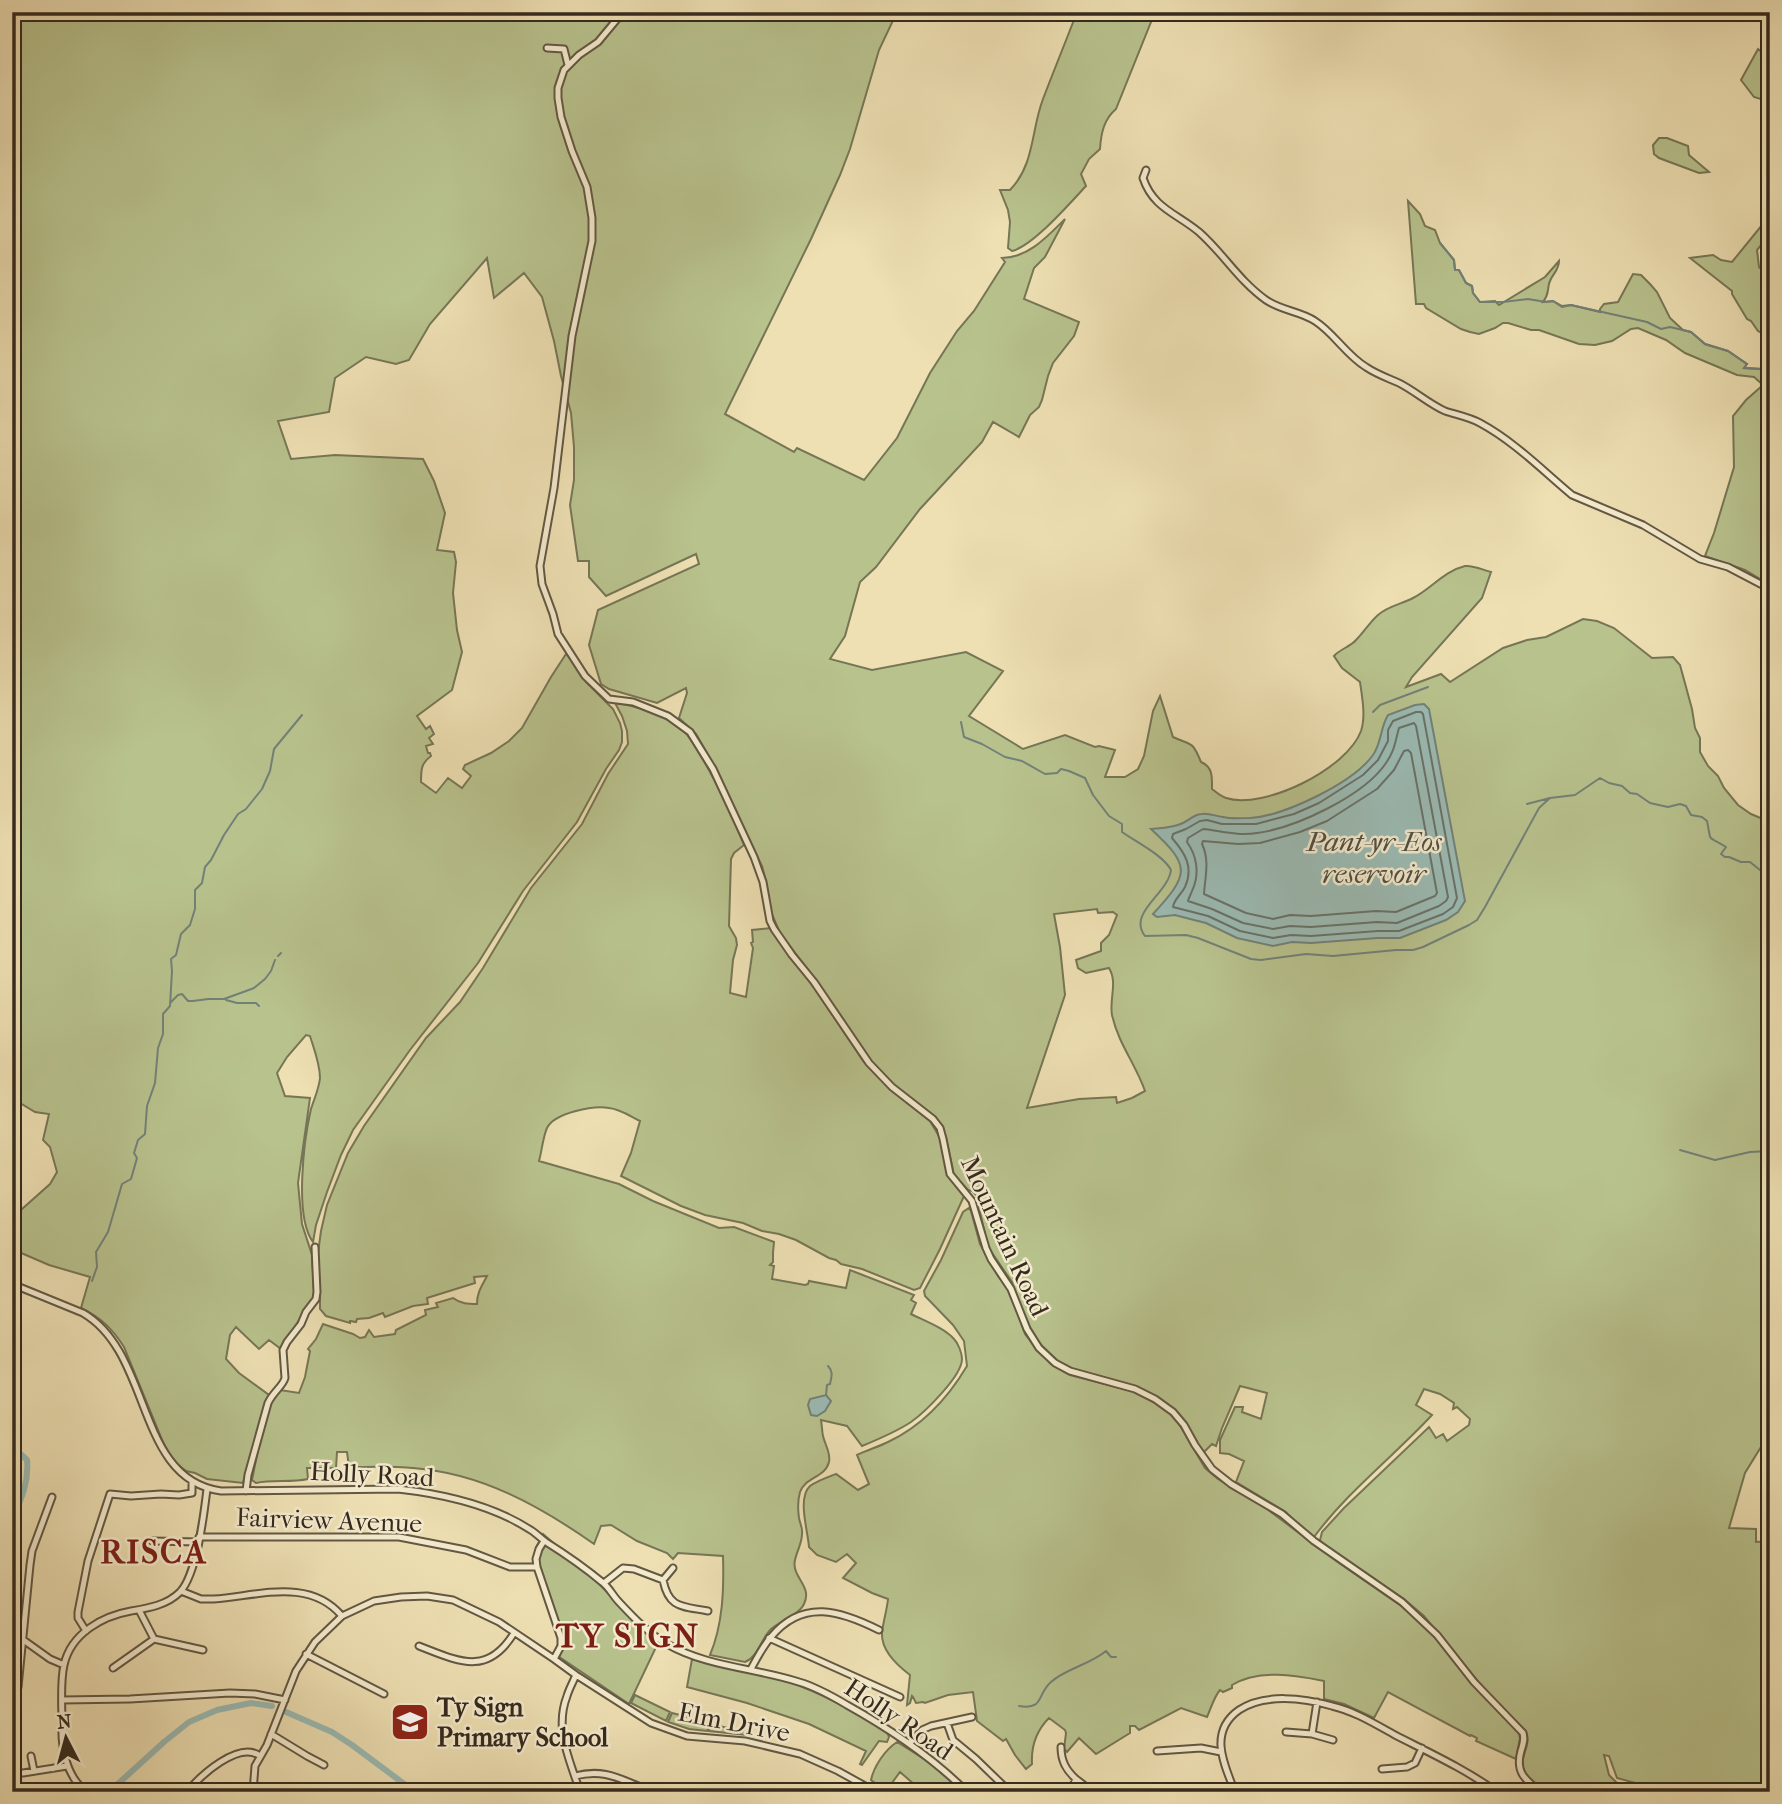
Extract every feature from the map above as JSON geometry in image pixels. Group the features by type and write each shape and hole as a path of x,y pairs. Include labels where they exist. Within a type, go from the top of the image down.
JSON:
{"street":[{"path":"547,48 564,49 568,65 598,42 623,12"},
{"name":"Mountain Road","path":"568,65 559,82 558,108 587,187 592,218 592,241 566,371 554,488 540,566 542,584 558,634 585,676 609,699 633,702 667,716 690,732 713,769 754,856 764,882 774,929 869,1063 892,1087 933,1119 940,1128 950,1174 972,1201 991,1259 1011,1289 1027,1329 1039,1348 1055,1363 1070,1371 1135,1389 1167,1406 1179,1417 1205,1460 1221,1477 1282,1514 1314,1541 1395,1595 1412,1610 1437,1634 1474,1682 1523,1733 1525,1738 1518,1760 1519,1767 1525,1778 1541,1792"},
{"path":"1146,170 1143,178 1154,200 1199,232 1231,268 1265,299 1280,308 1315,321 1360,364 1439,408 1469,418 1502,436 1572,495 1643,525 1700,559 1728,567 1770,589"},
{"path":"246,1491 268,1403 272,1394 284,1383 283,1350 316,1299 315,1247"},
{"path":"12,1284 76,1309 96,1322 119,1348 164,1453 192,1482 192,1493 179,1495 110,1494 88,1560 78,1612 78,1618 86,1631"},
{"name":"Holly Road","path":"192,1482 207,1489 246,1491 398,1489 463,1500 506,1516 530,1529 604,1583 646,1629 665,1643 710,1661 751,1669 801,1683 828,1694 909,1744 967,1792"},
{"path":"86,1792 74,1780 67,1766 62,1734 64,1665 72,1648 86,1631 101,1620 158,1606 181,1591 189,1575 199,1539 207,1489"},
{"path":"18,1687 32,1551 43,1511 52,1497"},
{"name":"Fairview Avenue","path":"152,1541 399,1537 466,1550 503,1566 537,1567"},
{"path":"544,1541 536,1559 561,1638 561,1646 554,1659"},
{"path":"604,1583 623,1568 634,1569 663,1580"},
{"path":"663,1580 673,1568"},
{"path":"663,1580 666,1595 678,1606 708,1611"},
{"path":"181,1591 201,1599 298,1591 322,1598 342,1616"},
{"name":"Elm Drive","path":"253,1792 255,1766 296,1671 315,1642 342,1616 374,1601 427,1596 453,1600 499,1622 651,1723 687,1736 745,1741 800,1754 876,1792"},
{"path":"139,1610 154,1639"},
{"path":"751,1669 769,1638 788,1621 806,1614 838,1613 879,1630"},
{"path":"419,1646 461,1661 478,1661 497,1653 514,1633"},
{"path":"769,1638 900,1697"},
{"path":"22,1639 50,1659 64,1665"},
{"path":"113,1668 154,1639 203,1650"},
{"path":"306,1654 384,1693"},
{"path":"576,1675 565,1703 562,1724 565,1749 580,1792"},
{"path":"62,1700 230,1693 255,1694 285,1700"},
{"path":"1235,1792 1221,1752 1222,1735 1227,1723 1247,1704 1279,1699 1317,1702 1356,1714 1472,1774 1497,1792"},
{"path":"1312,1734 1317,1702"},
{"path":"909,1744 931,1726 972,1717"},
{"path":"947,1723 953,1740 1010,1792"},
{"path":"1286,1732 1312,1734 1333,1740"},
{"path":"271,1734 324,1765"},
{"path":"1175,1740 1176,1749"},
{"path":"1061,1747 1062,1760 1068,1771 1093,1792"},
{"path":"1157,1751 1201,1748 1221,1752"},
{"path":"1382,1769 1407,1767 1415,1763 1422,1748"},
{"path":"187,1792 205,1772 231,1756 253,1752 260,1756"},
{"path":"31,1756 34,1771"},
{"path":"23,1773 67,1766"},
{"path":"575,1776 605,1773 621,1777 639,1790 655,1792"},
{"path":"1070,1792 1076,1779"}],"green space":[{"path":"12,12 897,12 879,50 840,175 725,414 794,452 797,448 864,480 897,438 930,373 1005,262 1002,258 1029,250 1065,219 1045,257 1034,268 1024,299 1079,322 1074,336 1053,363 1039,407 1030,415 1019,437 993,422 982,442 920,509 876,567 860,582 845,636 830,659 872,670 966,652 1003,671 969,716 1023,749 1065,735 1095,747 1115,750 1105,777 1125,777 1138,769 1144,756 1153,711 1160,696 1173,737 1188,743 1196,750 1201,762 1210,770 1212,789 1226,798 1261,798 1282,792 1322,772 1353,745 1361,731 1363,713 1360,682 1342,668 1334,656 1354,642 1382,612 1420,594 1457,568 1471,566 1491,572 1482,598 1406,687 1441,674 1450,682 1503,648 1546,637 1583,619 1597,621 1614,628 1652,658 1673,657 1680,665 1695,728 1700,738 1700,752 1708,766 1738,805 1770,822 1770,1453 1761,1447 1745,1473 1729,1528 1756,1529 1756,1542 1770,1541 1770,1792 1632,1792 1630,1789 1639,1784 1617,1778 1609,1756 1604,1755 1609,1775 1626,1792 1545,1792 1524,1771 1526,1731 1490,1696 1424,1616 1404,1599 1322,1543 1322,1532 1344,1508 1429,1427 1436,1438 1443,1434 1447,1441 1469,1425 1470,1419 1457,1407 1453,1409 1454,1403 1440,1394 1424,1389 1416,1405 1432,1415 1341,1504 1314,1537 1298,1526 1286,1512 1236,1482 1244,1461 1220,1453 1220,1440 1235,1407 1243,1407 1242,1412 1261,1419 1267,1393 1240,1386 1216,1446 1212,1444 1203,1453 1179,1416 1158,1398 1062,1365 1036,1340 1012,1282 988,1247 976,1195 954,1175 946,1137 938,1121 887,1080 873,1064 780,933 771,912 762,866 707,753 696,734 679,718 687,693 686,688 657,703 609,689 601,684 589,645 598,610 699,564 696,554 606,596 589,577 589,561 578,561 570,505 574,480 571,413 542,297 524,273 494,298 487,258 430,324 409,360 396,364 366,357 335,378 329,412 278,421 291,459 335,455 423,459 434,481 445,513 437,550 454,552 456,562 453,593 462,652 452,690 417,716 426,729 430,726 434,734 429,738 433,744 426,746 431,756 422,767 421,782 436,793 448,778 462,788 471,776 463,769 465,765 491,753 522,728 566,654 571,656 586,682 613,709 620,723 622,742 577,822 523,891 478,963 410,1050 353,1130 327,1192 313,1242 307,1230 302,1197 306,1139 320,1078 310,1036 306,1035 277,1073 285,1096 310,1098 298,1183 302,1224 312,1255 314,1292 312,1301 281,1349 269,1340 259,1349 236,1327 230,1335 226,1359 239,1373 269,1395 243,1483 207,1479 186,1471 167,1452 124,1347 106,1324 81,1308 90,1277 49,1265 12,1249 12,1218 50,1184 57,1172 50,1147 43,1140 49,1114 35,1112 20,1103 17,1107 12,1104","holes":["1097,909 1098,913 1113,912 1117,915 1109,935 1101,943 1101,951 1076,960 1078,968 1086,973 1109,968 1113,979 1112,1015 1145,1091 1117,1103 1116,1097 1079,1099 1027,1108 1065,995 1054,914"]},
{"path":"1077,12 1155,12 1116,109 1104,127 1100,149 1089,159 1081,174 1086,186 1040,233 1012,251 1008,248 1008,210 1000,190 1010,190 1024,169 1043,99"},
{"path":"1758,49 1770,59 1770,102 1754,97 1741,80"},
{"path":"1659,138 1667,138 1688,146 1689,155 1709,172 1699,173 1659,158 1654,154 1653,145"},
{"path":"1408,201 1420,214 1425,226 1435,230 1440,243 1454,260 1455,270 1459,270 1466,283 1472,286 1473,293 1480,302 1495,301 1499,305 1545,277 1559,261 1543,302 1553,301 1562,306 1571,305 1600,312 1604,304 1618,302 1633,274 1641,275 1657,292 1670,318 1683,330 1691,332 1705,344 1728,351 1747,364 1744,368 1762,369 1764,378 1767,381 1770,379 1770,585 1745,570 1705,556 1734,467 1733,416 1763,385 1754,377 1737,375 1685,353 1666,340 1638,328 1631,329 1612,341 1595,345 1579,344 1508,323 1479,334 1461,329 1426,308 1424,304 1416,304"},
{"path":"1762,225 1770,225 1770,234 1757,250 1759,267 1770,278 1770,365 1765,362 1763,348 1767,336 1747,319 1732,291 1690,258 1713,255 1732,262"},
{"path":"615,703 633,706 660,716 686,733 718,787 744,845 731,859 729,926 737,945 730,993 746,997 753,948 752,930 771,928 864,1062 893,1091 930,1121 944,1149 947,1173 964,1196 920,1288 914,1290 862,1269 841,1264 796,1240 681,1206 621,1176 640,1121 621,1111 602,1107 585,1109 558,1118 547,1128 539,1161 619,1184 719,1228 734,1227 774,1242 773,1262 770,1265 774,1266 772,1279 805,1285 809,1281 846,1288 850,1270 914,1295 911,1300 916,1303 911,1314 945,1331 959,1348 962,1359 950,1384 905,1426 862,1446 847,1426 821,1420 829,1462 823,1471 806,1483 800,1492 799,1501 802,1532 795,1566 806,1598 798,1611 771,1629 753,1656 745,1662 710,1655 722,1606 723,1556 678,1553 673,1559 667,1553 637,1541 611,1525 601,1526 594,1544 531,1505 486,1484 438,1471 397,1467 349,1467 347,1452 337,1452 336,1468 307,1468 308,1479 256,1483 252,1480 261,1435 273,1396 280,1390 299,1393 305,1377 310,1351 308,1349 323,1324 360,1338 365,1337 369,1330 374,1337 395,1334 396,1330 426,1315 425,1310 438,1307 436,1303 453,1298 462,1303 477,1304 487,1276 474,1277 475,1283 427,1298 428,1304 413,1306 385,1317 383,1313 350,1323 326,1316 320,1309 318,1253 321,1231 327,1205 348,1153 364,1126 426,1038 460,1002 531,888 582,824 608,774 628,744 627,731"},
{"path":"969,1208 980,1244 1010,1291 1025,1334 1051,1364 1070,1375 1132,1391 1165,1408 1178,1422 1205,1468 1218,1479 1267,1509 1410,1612 1432,1633 1469,1680 1518,1731 1520,1738 1516,1759 1476,1741 1477,1738 1388,1692 1374,1718 1344,1704 1324,1699 1324,1681 1289,1675 1254,1677 1232,1685 1232,1688 1223,1692 1220,1690 1207,1717 1181,1708 1139,1730 1130,1726 1130,1733 1096,1754 1079,1738 1067,1752 1064,1749 1065,1730 1049,1718 1038,1734 1032,1751 1032,1764 1026,1769 1006,1739 1003,1741 977,1721 973,1692 948,1695 925,1703 916,1703 912,1696 907,1705 910,1675 891,1657 882,1639 888,1599 843,1578 856,1563 847,1554 836,1562 817,1555 809,1547 804,1498 810,1486 836,1474 858,1490 869,1484 857,1455 912,1428 943,1400 967,1366 964,1341 953,1325 925,1296 924,1291 963,1212"},
{"path":"543,1534 587,1572 658,1643 629,1704 555,1654 559,1641 534,1559"},
{"path":"692,1659 789,1682 815,1692 887,1732 887,1742 879,1741 862,1765 860,1764 866,1751 809,1724 747,1703 687,1687"},
{"path":"635,1695 670,1712 666,1721 631,1703"},
{"path":"672,1713 746,1732 746,1735 709,1731 709,1727 707,1731 689,1729 668,1722"},
{"path":"897,1742 929,1762 963,1792 923,1792 900,1772 886,1791 871,1780 881,1759"}],"water":[{"name":"Pant-yr-Eos reservoir","path":"1424,704 1429,709 1465,901 1458,912 1446,920 1400,938 1292,942 1273,946 1237,938 1206,923 1175,915 1157,917 1153,914 1174,889 1181,870 1173,852 1151,829 1175,826 1199,814 1250,818 1299,805 1334,787 1363,766 1376,750 1388,715"},
{"path":"826,1395 831,1401 825,1411 817,1416 811,1415 808,1405 810,1399"}],"waterway":[{"path":"1440,243 1454,260 1455,270 1459,270 1466,283 1472,286 1473,293 1480,302 1528,299 1553,301 1562,307 1571,305 1647,322 1661,329 1670,327 1691,332 1705,344 1728,351 1747,364 1744,368 1762,369 1764,378 1770,383"},
{"path":"1373,712 1380,705 1428,687"},
{"path":"92,1281 97,1267 96,1252 108,1232 122,1184 131,1179 137,1158 134,1153 138,1140 145,1134 147,1106 155,1083 158,1048 163,1034 163,1014 170,1006 171,959 176,955 181,934 190,925 195,909 195,890 202,883 205,867 224,835 238,814 246,809 262,789 270,771 274,749 302,715"},
{"path":"961,722 964,737 1005,757 1022,761 1045,774 1057,773 1061,769 1085,778 1093,795 1109,816 1122,824 1122,832 1167,864 1171,870 1168,879 1141,919 1145,936 1186,935 1251,959 1413,950 1469,925 1477,920 1539,808 1550,798"},
{"path":"1527,804 1575,795 1600,778 1622,786 1650,803 1668,807 1680,804 1686,806 1691,815 1707,821 1711,838 1726,847 1721,854 1741,862 1750,862 1765,874 1770,885"},
{"path":"278,956 281,953"},
{"path":"170,1003 182,994 188,1001 224,999 254,988 265,979 275,960"},
{"path":"226,1000 256,1003 259,1006"},
{"path":"1680,1150 1715,1160 1750,1152 1770,1151"},
{"path":"826,1395 832,1375 828,1366"},
{"path":"12,1446 27,1460 24,1490 12,1518"},
{"path":"1019,1706 1037,1704 1046,1687 1057,1677 1106,1651 1111,1657 1116,1657"},
{"path":"109,1792 189,1722 217,1710 251,1703 272,1706"},
{"path":"286,1712 332,1732 415,1792"}],"place":[{"name":"Ty Sign Primary School","path":"410,1722"}],"district":[{"name":"RISCA","path":"154,1551"},
{"name":"TY SIGN","path":"628,1635"}]}
